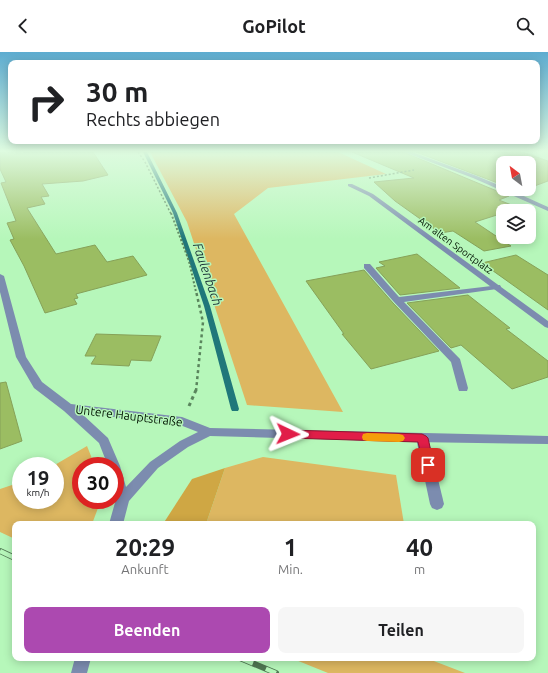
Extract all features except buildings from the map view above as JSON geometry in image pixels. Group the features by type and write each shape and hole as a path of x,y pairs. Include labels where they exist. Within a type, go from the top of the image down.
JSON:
{"street":[{"path":"482,181 548,209"},
{"name":"Am alten Sportplatz","path":"350,185 371,195 425,237 548,325"},
{"path":"367,266 397,300 456,361 463,388"},
{"name":"Untere Hauptstraße","path":"0,276 21,357 38,385 68,408 104,441 110,457"},
{"path":"397,300 496,287"},
{"name":"Untere Hauptstraße","path":"68,408 182,421 209,432 548,440"},
{"path":"124,498 154,465 184,444 209,432"},
{"path":"422,438 436,504"},
{"path":"117,521 120,509"},
{"path":"79,673 82,661"}],"path":[{"path":"155,181 167,204 187,254 203,322 197,388 182,421"},
{"path":"350,185 359,181"}],"shaded area":[{"path":"165,181 327,181 268,188 234,214 343,412 247,405 187,222"},
{"path":"87,446 91,457 72,457 72,509 98,509 93,521 12,521 12,538 0,532 0,489 12,485 12,509 64,509 64,460"},
{"path":"263,457 396,475 404,521 207,521 225,468"},
{"path":"225,468 207,521 165,521 192,479"},
{"path":"298,661 434,661 465,673 328,673"}],"waterway":[{"name":"Faulenbach","path":"159,181 175,213 207,306 235,409"}],"railway":[{"path":"0,551 12,557"},
{"path":"247,661 276,673"}],"slow traffic":[{"path":"367,437 399,438"}],"route":[{"path":"288,434 422,438 428,465"}]}
